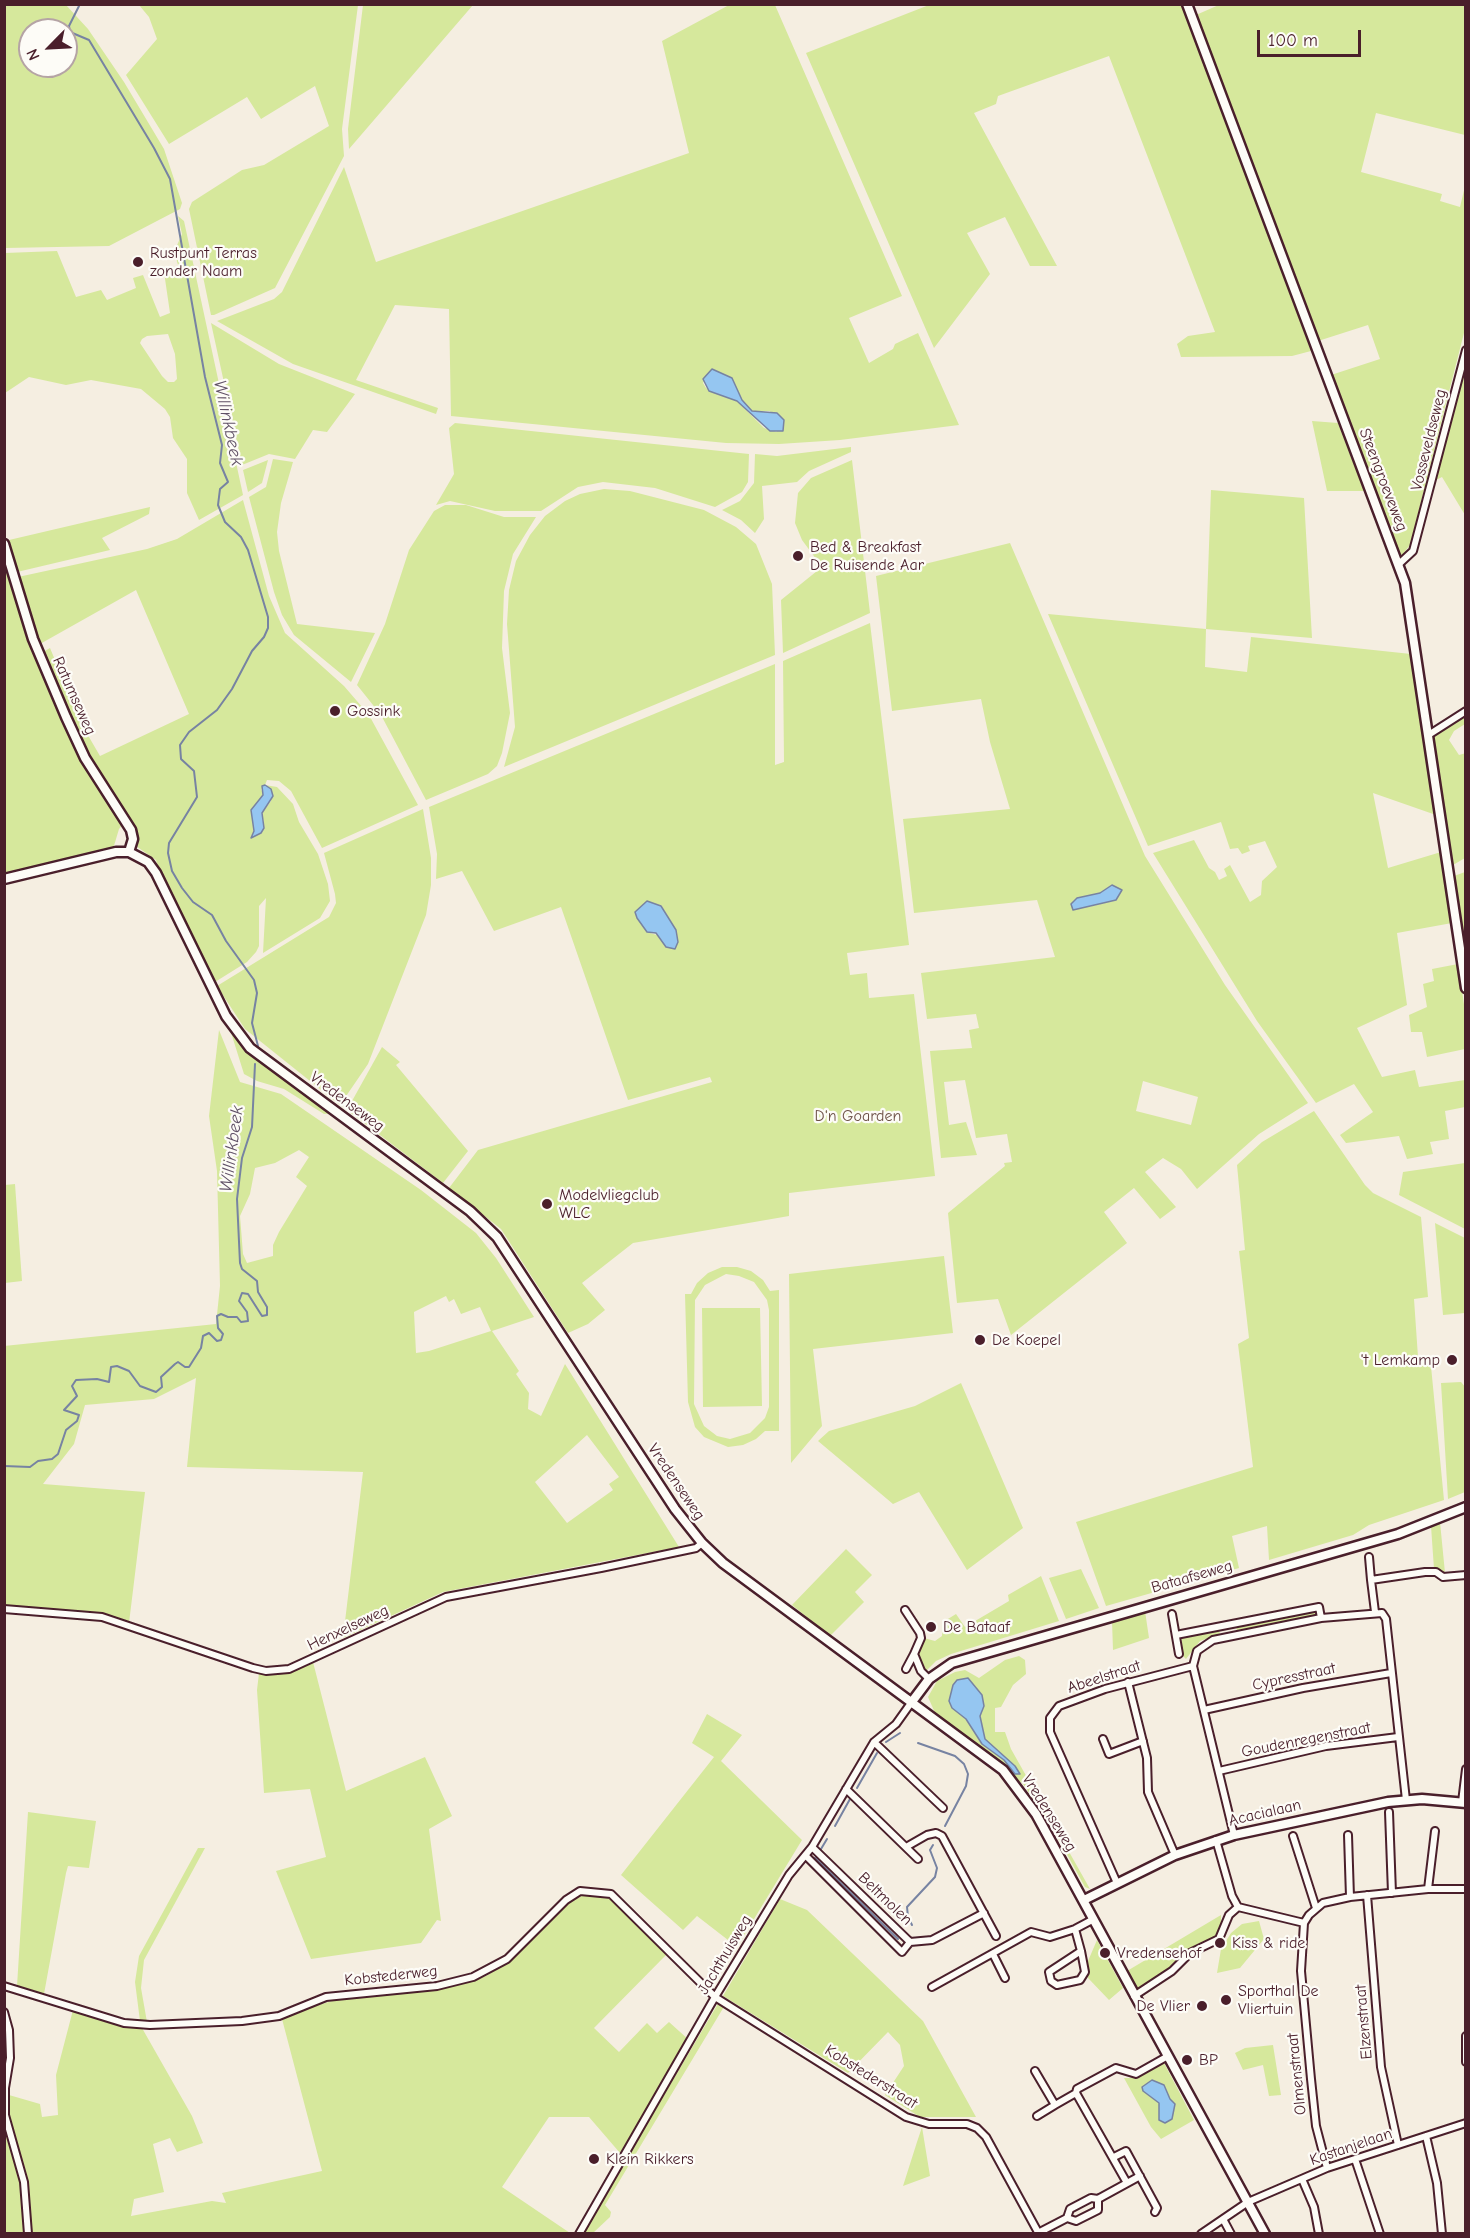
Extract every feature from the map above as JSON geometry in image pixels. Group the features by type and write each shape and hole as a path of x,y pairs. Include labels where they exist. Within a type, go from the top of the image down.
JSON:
{"main road":[{"name":"Steengroeveweg","path":"1187,4 1399,564 1409,604 1430,734 1466,988"},
{"name":"Ratumseweg","path":"4,544 33,639 61,707 85,758 131,830 133,839 129,852"},
{"path":"4,879 102,855 129,852"},
{"name":"Vredenseweg","path":"129,852 148,862 156,873 226,1016 250,1048 470,1211 497,1237 675,1509 702,1543 723,1563 985,1755 1015,1784 1036,1814 1084,1900 1092,1920 1265,2234"},
{"name":"Bataafseweg","path":"911,1703 929,1679 952,1663 1398,1534 1466,1507"},
{"name":"Acacialaan","path":"1084,1900 1175,1855 1234,1835 1406,1800 1464,1803"}],"street":[{"name":"Vosseveldseweg","path":"1399,564 1413,551 1466,350"},
{"path":"1430,734 1466,711"},
{"name":"Henxelseweg","path":"4,1609 102,1617 253,1668 266,1671 289,1670 446,1598 696,1548 702,1543"},
{"path":"1369,1557 1375,1612"},
{"path":"1371,1580 1425,1572 1436,1572 1443,1577 1466,1575"},
{"path":"1176,1635 1319,1607 1321,1618"},
{"path":"905,1610 921,1638 906,1669"},
{"path":"1234,1835 1193,1666 1197,1651 1204,1644 1229,1637 1321,1618 1382,1612 1386,1619 1390,1673 1406,1800"},
{"path":"1172,1614 1179,1653"},
{"path":"1226,1625 1229,1637"},
{"path":"914,1654 921,1671 929,1679"},
{"name":"Abeelstraat","path":"1117,1883 1048,1726 1052,1713 1059,1706 1128,1682 1193,1666"},
{"name":"Cypresstraat","path":"1204,1710 1303,1688 1390,1673"},
{"path":"1128,1682 1147,1758 1148,1792 1175,1855"},
{"name":"Jachthuisweg","path":"579,2234 715,1997 789,1875 806,1857 874,1742 896,1724 911,1703"},
{"name":"Goudenregenstraat","path":"1219,1771 1326,1746 1398,1737"},
{"path":"1103,1739 1109,1754 1143,1741"},
{"path":"874,1742 943,1808"},
{"path":"1464,1803 1466,1768"},
{"path":"846,1789 918,1859"},
{"path":"1389,1812 1392,1893"},
{"path":"1428,1889 1435,1832"},
{"path":"906,1848 927,1835 936,1833 942,1836 996,1936"},
{"path":"1348,1835 1350,1897"},
{"path":"1293,1836 1316,1908"},
{"path":"1216,1840 1232,1896 1238,1907 1305,1923 1316,1908 1323,1904 1367,1895 1428,1889 1464,1889 1466,1880"},
{"name":"Beltmolen","path":"806,1857 902,1952 910,1942 812,1847"},
{"name":"Kobstederweg","path":"4,1986 124,2023 173,2024 242,2021 279,2016 326,1997 437,1986 473,1977 507,1959 566,1900 580,1891 593,1891 610,1894 621,1901 715,1997"},
{"name":"Elzenstraat","path":"1367,1895 1381,2067 1398,2145"},
{"path":"1134,1996 1165,1976 1190,1953 1219,1939 1229,1915 1238,1907"},
{"path":"910,1942 932,1940 984,1913"},
{"path":"932,1987 1030,1932 1050,1937 1075,1929 1092,1920"},
{"name":"Olmenstraat","path":"1305,1923 1301,1971 1316,2126 1327,2168"},
{"path":"1075,1929 1081,1951 1085,1972 1080,1980 1057,1985 1051,1981 1049,1972 1081,1951"},
{"path":"993,1954 1005,1978"},
{"name":"Kobstederstraat","path":"715,1997 919,2122 967,2124 977,2128 986,2137 1039,2233"},
{"path":"4,2012 9,2030 10,2058 5,2088 5,2115 24,2182 28,2234"},
{"path":"1466,2036 1466,2062"},
{"path":"1037,2116 1076,2093 1080,2086 1116,2068 1136,2074 1168,2056"},
{"path":"1035,2071 1055,2105"},
{"path":"1076,2093 1127,2183"},
{"name":"Kastanjelaan","path":"1201,2234 1248,2202 1327,2168 1466,2123"},
{"path":"1426,2136 1437,2183 1442,2234"},
{"path":"1114,2157 1126,2151 1157,2208 1155,2212"},
{"path":"1355,2159 1380,2234"},
{"path":"1039,2233 1067,2218 1070,2209 1091,2198 1098,2199 1140,2176"},
{"path":"1302,2179 1314,2207 1319,2234"},
{"path":"1067,2218 1076,2221 1098,2210 1098,2199"},
{"path":"1223,2218 1231,2234"}],"green space":[{"path":"1221,4 1465,5 1465,135 1376,113 1361,172 1442,194 1440,201 1460,207 1465,186 1465,329 1410,545 1402,555 1398,553 1331,375 1380,359 1368,325 1318,341 1196,15"},
{"path":"4,5 66,5 78,18 18,18 18,78 78,78 78,18 124,82 164,149 182,203 180,209 109,246 5,248"},
{"path":"139,5 358,5 342,129 344,156 275,288 214,315 211,315 189,209 192,202 242,170 264,165 329,126 315,86 261,119 247,97 169,144 126,75 157,39 149,17"},
{"path":"363,5 473,5 349,149 348,129"},
{"path":"729,5 775,5 902,296 849,318 869,363 893,349 895,344 918,333 959,425 840,440 779,444 726,443 451,416 449,309 395,305 356,380 438,408 436,414 293,364 217,321 274,299 282,292 344,167 376,262 689,153 662,41","holes":["712,370 732,378 742,400 752,411 770,411 777,432 764,428 737,401 706,388 703,383"]},
{"path":"929,5 1182,5 1311,351 1292,356 1181,357 1177,344 1188,336 1215,332 1109,56 998,96 996,104 974,113 1057,266 1030,266 1005,217 967,233 990,274 934,348 806,53"},
{"path":"178,216 184,221 243,495 199,520 187,493 187,459 173,438 170,417 165,409 141,389 91,380 66,385 29,377 5,393 5,253 57,251 76,297 101,290 107,300 136,288 133,278 143,275 160,317 170,313 164,272 179,268 174,252 182,234","holes":["168,334 175,354 177,379 174,382 168,382 140,343 147,336"]},
{"path":"211,323 279,364 355,394 327,432 313,430 295,459 269,454 242,465"},
{"path":"1465,366 1465,515 1442,477 1436,480"},
{"path":"1312,421 1338,423 1364,491 1327,491"},
{"path":"455,423 749,454 748,482 742,492 715,507 655,488 603,482 578,487 541,511 495,511 450,501 436,505 454,474 449,428"},
{"path":"851,447 851,452 809,471 797,482 762,486 764,519 755,533 741,520 722,510 740,501 754,483 755,454 777,456"},
{"path":"273,459 293,462 281,503 277,532 279,551 297,624 375,633 351,682 294,635 282,615 249,497 266,487"},
{"path":"268,460 262,483 248,492 243,470"},
{"path":"852,460 870,613 783,653 781,600 822,567 802,540 795,523 798,493 811,478"},
{"path":"604,489 630,491 704,510 736,527 756,544 772,584 775,655 504,767 515,727 507,624 509,590 516,561 530,535 545,516 565,501 580,494"},
{"path":"1211,490 1304,498 1312,638 1206,629"},
{"path":"243,500 269,596 285,633 344,686 369,715 418,805 322,848 291,791 279,781 267,780 265,785 277,787 293,804 299,822 318,854 328,884 330,901 320,918 263,953 266,898 259,906 259,946 256,952 247,962 215,982 160,873 156,860 136,846 137,832 133,824 81,741 43,652 50,648 82,725 100,756 189,714 136,590 40,644 18,577 147,549 177,539","holes":["261,788 271,801 262,813 264,824 251,837 254,831 251,810 263,795"]},
{"path":"445,505 466,505 504,517 536,517 513,554 504,591 502,648 510,713 497,766 488,774 426,800 381,715 357,685 385,624 409,550 434,511"},
{"path":"150,507 149,514 102,538 110,550 17,572 9,540"},
{"path":"1010,543 1145,856 1225,985 1308,1103 1259,1134 1197,1189 1181,1169 1163,1158 1145,1172 1176,1207 1160,1219 1134,1188 1104,1212 1127,1243 1011,1335 998,1299 957,1303 948,1213 1005,1166 1004,1163 1012,1162 1007,1134 976,1138 965,1080 944,1082 949,1125 966,1122 977,1155 941,1158 930,1051 972,1048 969,1030 979,1028 976,1014 927,1019 921,973 1055,957 1037,900 914,913 903,819 1010,809 990,742 981,699 892,711 876,576","holes":["1112,885 1112,901 1088,907 1073,901 1100,893","1143,1081 1198,1097 1191,1125 1136,1111"]},
{"path":"4,554 55,698 124,823 119,829 113,849 4,875"},
{"path":"1048,614 1206,629 1205,667 1247,672 1251,637 1411,654 1436,815 1373,793 1388,868 1441,852 1452,923 1397,933 1407,1005 1357,1028 1382,1077 1415,1070 1419,1087 1465,1080 1465,1107 1445,1111 1449,1139 1430,1142 1433,1154 1407,1159 1399,1136 1346,1143 1340,1135 1373,1112 1354,1084 1316,1103 1257,1021 1153,853 1194,840 1209,868 1215,872 1219,880 1227,876 1224,869 1230,865 1250,902 1261,895 1262,881 1277,867 1265,841 1248,846 1250,851 1242,854 1238,848 1230,849 1221,822 1148,846"},
{"name":"D'n Goarden","path":"870,623 909,945 847,953 850,975 867,973 869,998 914,994 935,1176 789,1193 789,1216 633,1243 582,1283 605,1310 588,1324 568,1333 501,1229 449,1188 478,1150 712,1082 710,1077 628,1100 561,907 494,931 462,871 436,879 437,854 429,807 775,664 775,765 784,762 783,661","holes":["661,905 676,930 666,947 660,936 650,933 642,923"]},
{"path":"1465,715 1465,724 1454,731 1449,740 1459,755 1466,753 1465,858 1453,865 1433,736"},
{"path":"423,809 431,858 431,885 426,915 368,1064 340,1105 245,1029 217,986 329,917 336,903 324,853"},
{"path":"1466,872 1465,948 1454,876"},
{"path":"1458,964 1465,1011 1465,1049 1427,1057 1422,1032 1411,1032 1409,1015 1427,1007 1423,984 1434,981 1432,969"},
{"path":"228,1023 234,1033 334,1113 324,1114 284,1089 257,1081 244,1074"},
{"path":"219,1030 240,1082 281,1094 421,1190 476,1233 496,1258 534,1317 492,1331 519,1371 516,1374 529,1393 528,1409 541,1416 565,1364 679,1547 443,1592 343,1638 363,1472 187,1467 196,1378 154,1399 85,1405 74,1444 43,1484 145,1492 129,1623 83,1612 5,1606 4,1346 216,1324 220,1286 217,1171 209,1116","holes":["299,1150 309,1157 296,1177 307,1186 279,1232 273,1245 273,1256 247,1263 243,1254 240,1216 250,1194 255,1168 275,1163","446,1296 449,1302 454,1299 461,1314 480,1307 491,1331 416,1353 414,1312","587,1435 619,1477 609,1484 613,1490 567,1523 535,1482"]},
{"path":"382,1047 400,1062 396,1065 468,1151 443,1183 347,1110"},
{"path":"1314,1111 1365,1185 1373,1193 1421,1217 1428,1297 1414,1299 1418,1357 1430,1356 1444,1500 1369,1525 1353,1535 1269,1560 1267,1526 1232,1536 1239,1568 1106,1606 1076,1522 1253,1467 1238,1344 1249,1338 1239,1251 1245,1250 1237,1165 1262,1142"},
{"path":"1465,1163 1465,1229 1399,1195 1403,1172"},
{"path":"15,1184 22,1281 5,1283 5,1185"},
{"path":"1435,1223 1465,1238 1465,1313 1443,1315"},
{"path":"944,1256 953,1333 813,1349 822,1426 791,1463 789,1274"},
{"path":"722,1267 737,1267 751,1271 763,1280 770,1291 779,1290 779,1431 765,1431 756,1439 743,1445 728,1447 704,1437 695,1427 688,1402 685,1294 691,1294 697,1283 708,1273","holes":["726,1274 754,1282 767,1300 769,1310 769,1407 765,1418 750,1433 730,1439 717,1436 704,1426 694,1404 695,1300 705,1285"]},
{"path":"702,1308 760,1308 762,1406 703,1407"},
{"path":"1461,1382 1466,1388 1465,1492 1448,1499 1441,1383"},
{"path":"961,1383 1023,1528 967,1570 919,1492 893,1504 818,1441 829,1431 915,1406"},
{"path":"1440,1522 1445,1573 1436,1567 1434,1569 1431,1526"},
{"path":"846,1549 872,1575 855,1592 864,1602 830,1636 792,1605"},
{"path":"1081,1569 1099,1608 1066,1619 1049,1578"},
{"path":"1041,1576 1059,1621 951,1654 936,1661 925,1672 917,1655 924,1638 935,1641 942,1636 943,1622 956,1614 965,1627 1009,1601 1008,1595"},
{"path":"1145,1611 1149,1638 1113,1650 1112,1621"},
{"path":"1315,1611 1316,1616 1237,1631 1236,1626"},
{"path":"1219,1630 1220,1634 1200,1641 1186,1659 1183,1656 1181,1637"},
{"path":"1019,1656 1025,1660 1026,1674 1013,1685 1001,1707 995,1708 995,1732 1005,1732 1011,1749 1090,1889 1085,1887 1049,1822 1023,1784 936,1715 928,1697 937,1681 955,1672 965,1670 979,1678 1005,1660","holes":["968,1678 982,1695 984,1706 980,1716 985,1739 1015,1766 1015,1774 1004,1760 982,1744 966,1719 957,1680"]},
{"path":"313,1662 346,1791 425,1757 452,1816 429,1829 441,1921 437,1920 421,1943 311,1959 276,1871 326,1857 310,1789 264,1793 257,1690 259,1673 290,1672"},
{"path":"707,1714 742,1735 721,1761 802,1840 737,1947 697,1916 683,1930 621,1875 714,1757 692,1743"},
{"path":"28,1812 96,1821 89,1868 68,1866 44,1994 17,1986"},
{"path":"198,1848 205,1848 144,1960 141,1988 147,2022 140,2021 135,1982 139,1956"},
{"path":"586,1894 604,1895 613,1899 668,1953 594,2028 619,2052 647,2023 657,2033 669,2022 689,2040 620,2153 589,2117 549,2117 502,2187 570,2233 32,2233 26,2181 10,2121 9,2095 40,2104 42,2117 58,2115 56,2075 73,2010 142,2028 192,2116 203,2143 177,2152 170,2138 153,2144 164,2192 134,2199 131,2216 212,2201 226,2203 222,2193 322,2171 283,2016 345,1997 431,1991 486,1976 512,1960 570,1902"},
{"path":"780,1899 807,1910 923,2021 976,2117 920,2117 885,2095 904,2066 900,2045 888,2032 848,2073 723,1996"},
{"path":"1221,1915 1221,1931 1217,1938 1137,1990 1127,1971"},
{"path":"1259,1921 1264,1939 1240,1968 1217,1973 1221,1949 1231,1933 1242,1924"},
{"path":"1097,1940 1123,1988 1109,2000 1088,1978 1088,1961"},
{"path":"719,2002 725,2005 605,2205 611,2212 610,2217 593,2233 582,2234"},
{"path":"1273,2045 1281,2095 1269,2096 1263,2065 1243,2070 1235,2053 1245,2048"},
{"path":"1164,2063 1194,2120 1161,2139 1151,2127 1124,2078 1136,2078"},
{"path":"922,2127 930,2176 903,2186 917,2142"},
{"path":"4,2129 23,2187 27,2233 5,2233"}],"water":[{"path":"712,369 732,378 742,400 752,411 777,413 784,420 783,431 770,431 737,401 709,391 703,379"},
{"path":"265,785 271,789 273,796 262,813 264,828 261,833 251,838 254,831 251,810 263,795 262,786"},
{"path":"1112,885 1122,890 1116,900 1073,910 1071,904 1077,898 1100,893"},
{"path":"647,901 661,906 676,930 678,942 675,949 666,947 656,933 647,932 637,918 635,912"},
{"path":"968,1678 982,1695 984,1706 980,1716 985,1739 1015,1766 1020,1774 1015,1774 1004,1760 982,1744 966,1719 952,1708 949,1701 953,1685 957,1680"},
{"path":"1152,2080 1164,2085 1170,2099 1175,2104 1172,2119 1165,2123 1159,2120 1159,2103 1143,2091 1142,2087"}],"waterway":[{"name":"Willinkbeek","path":"80,4 69,26 70,32 89,40 170,179 205,377 222,445 220,463 228,482 220,489 218,505 225,522 241,537 248,550 268,617 268,628 264,637 252,651 232,689 217,710 189,732 180,745 181,759 194,771 197,797 169,843 168,853 172,871 182,888 193,902 212,915 226,941 254,980 257,993 252,1023 258,1046"},
{"name":"Willinkbeek","path":"4,1466 30,1467 38,1461 52,1459 58,1454 66,1430 77,1421 79,1415 64,1410 77,1396 72,1386 76,1380 97,1379 109,1382 111,1367 117,1366 129,1371 140,1386 156,1392 162,1387 161,1377 175,1364 178,1362 189,1367 201,1348 203,1336 209,1333 217,1341 221,1340 223,1334 218,1328 217,1316 221,1314 237,1317 241,1322 248,1321 247,1312 239,1301 242,1293 248,1294 262,1316 267,1315 267,1307 258,1292 257,1281 242,1269 240,1263 237,1199 242,1158 252,1127 255,1064"},
{"path":"886,1742 900,1733"},
{"path":"918,1743 955,1756 964,1764 968,1774 966,1786 945,1826"},
{"path":"857,1788 877,1753"},
{"path":"835,1826 850,1799"},
{"path":"821,1849 827,1839"},
{"path":"912,1925 907,1907 935,1877 937,1868 930,1850 933,1845"},
{"path":"815,1858 898,1939"}],"place":[{"name":"Rustpunt Terras zonder Naam","path":"138,262"},
{"name":"Bed & Breakfast De Ruisende Aar","path":"798,556"},
{"name":"Gossink","path":"335,711"},
{"name":"Modelvliegclub WLC","path":"547,1204"},
{"name":"De Koepel","path":"980,1340"},
{"name":"'t Lemkamp","path":"1452,1360"},
{"name":"De Bataaf","path":"931,1627"},
{"name":"Kiss & ride","path":"1220,1943"},
{"name":"Vredensehof","path":"1105,1953"},
{"name":"Sporthal De Vliertuin","path":"1226,2000"},
{"name":"De Vlier","path":"1202,2006"},
{"name":"BP","path":"1187,2060"},
{"name":"Klein Rikkers","path":"594,2159"}]}
